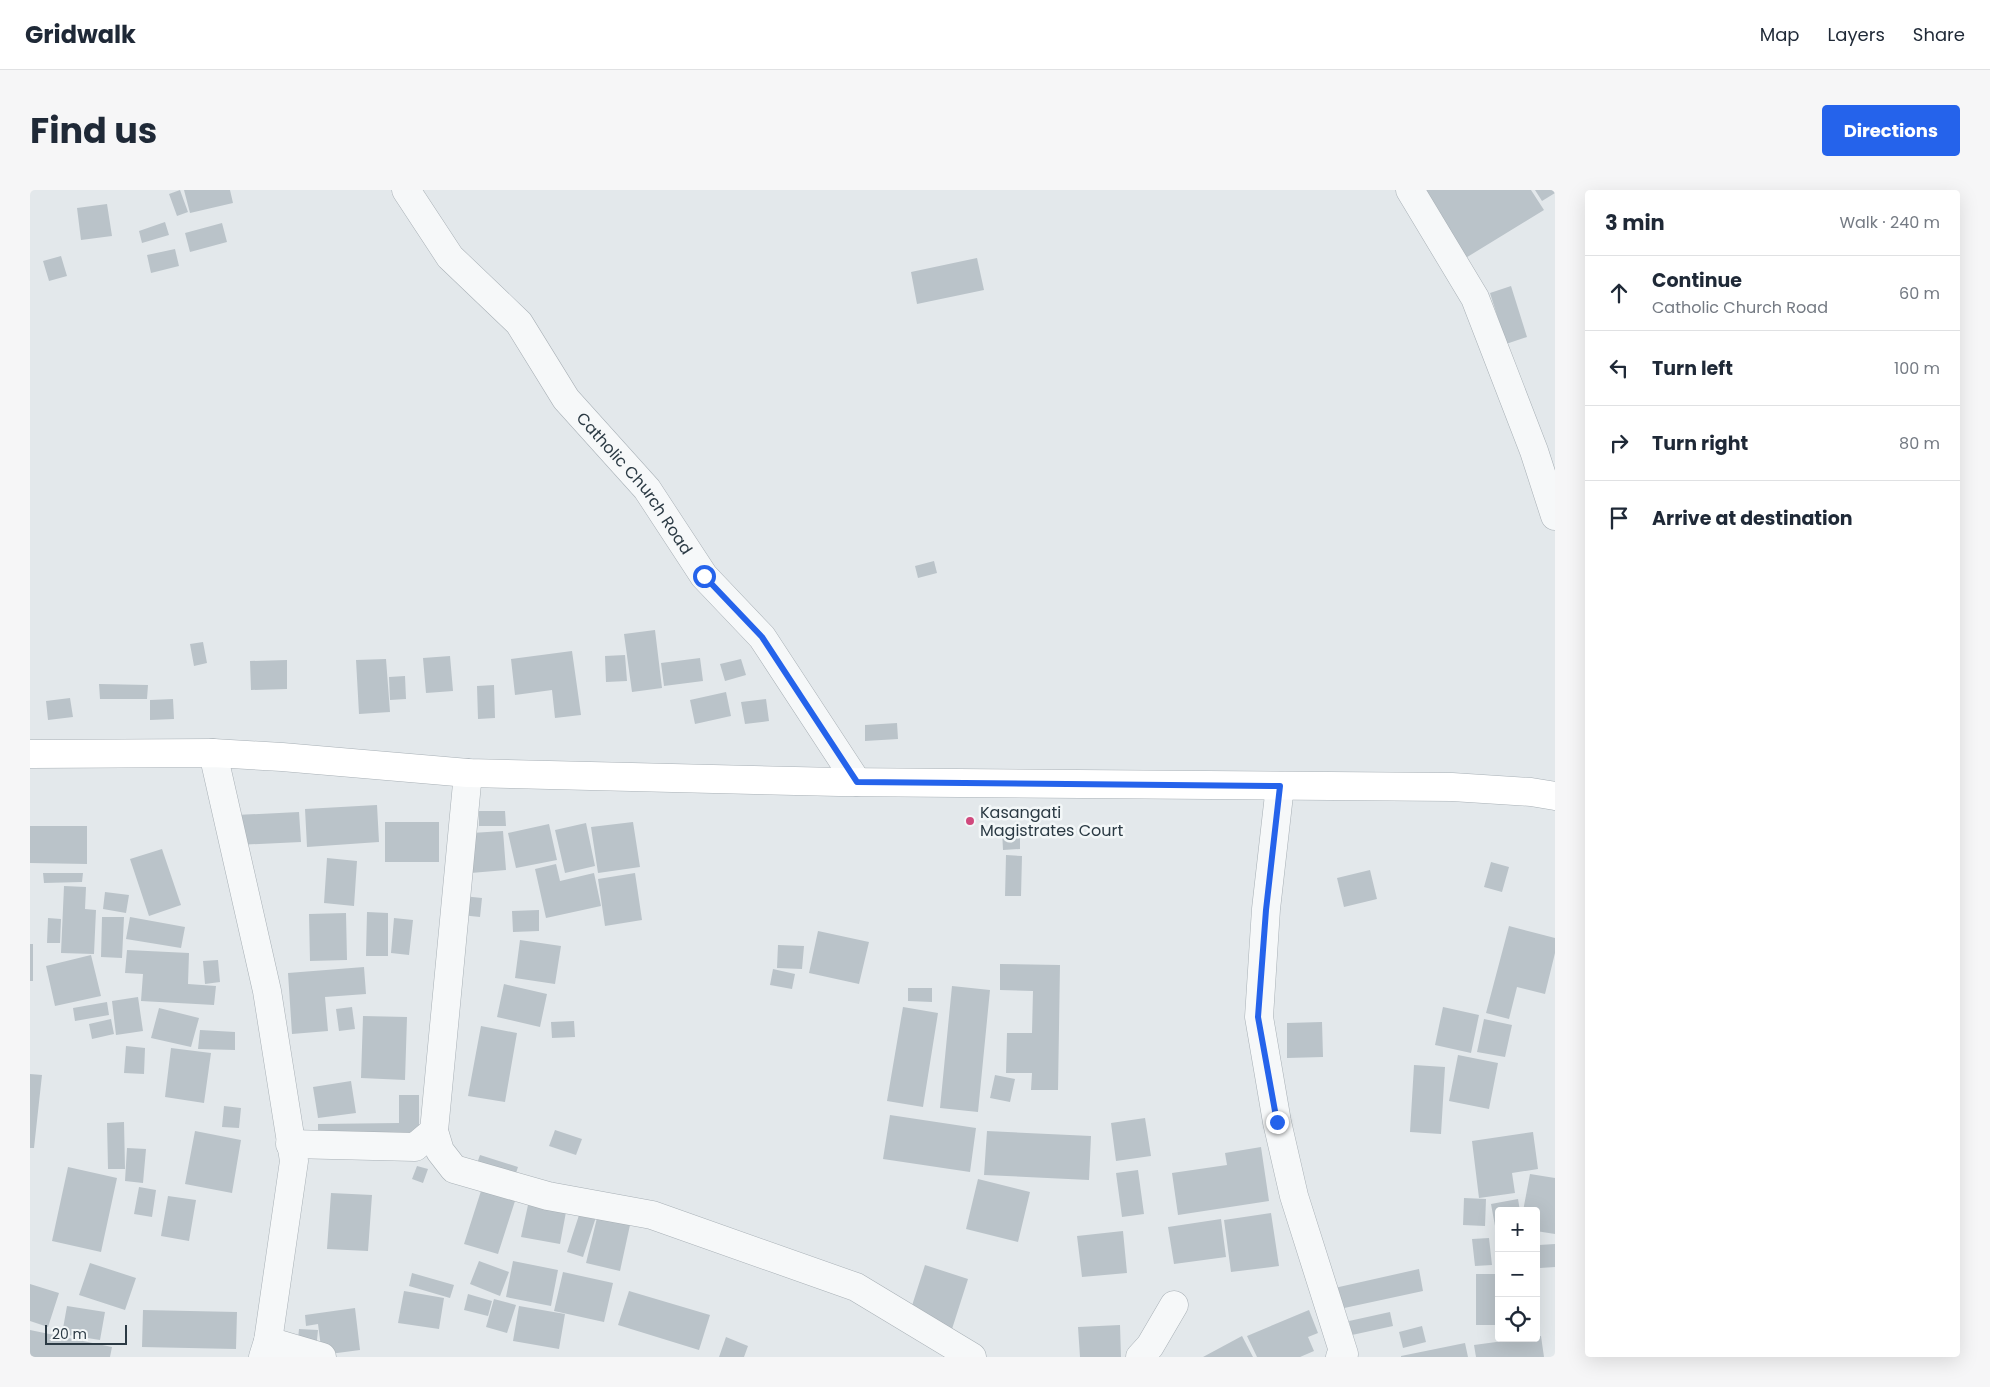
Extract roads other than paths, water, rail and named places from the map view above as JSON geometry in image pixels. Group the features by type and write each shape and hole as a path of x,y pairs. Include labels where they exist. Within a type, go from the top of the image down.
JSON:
{"street":[{"name":"Catholic Church Road","path":"406,190 450,256 519,323 566,399 647,489 704,576 762,637 857,782"},
{"path":"1410,190 1475,298 1534,451 1555,516"},
{"path":"30,754 212,753 468,773 857,782 1452,787 1531,792 1555,796"},
{"path":"212,753 267,991 294,1161 265,1349 322,1357"},
{"path":"468,773 434,1131 440,1151 454,1169 548,1196 652,1215 847,1284 972,1357"},
{"path":"1280,786 1266,910 1258,1017 1277,1122 1294,1196 1344,1356"},
{"path":"290,1144 415,1147 434,1131"},
{"path":"1140,1357 1150,1346 1174,1305"}],"place":[{"name":"Kasangati Magistrates Court","path":"970,821"}]}
